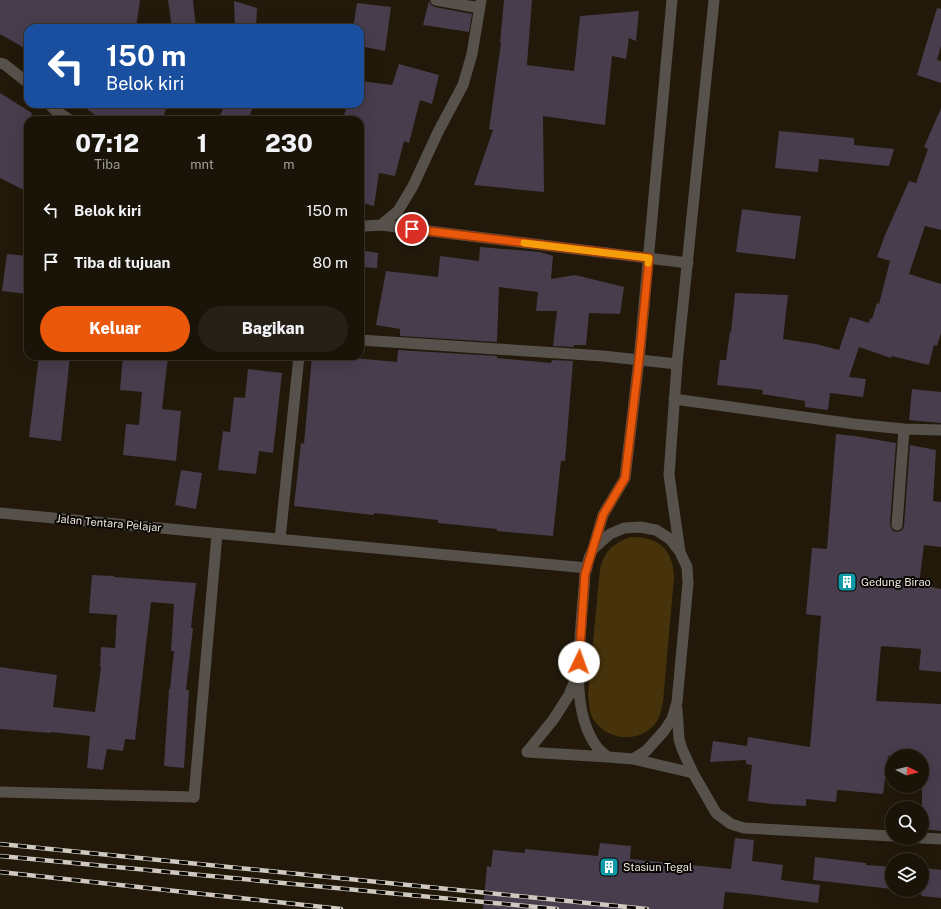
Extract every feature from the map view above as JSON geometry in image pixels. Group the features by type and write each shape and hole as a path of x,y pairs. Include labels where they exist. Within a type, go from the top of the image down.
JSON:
{"street":[{"path":"381,225 398,211 413,186 438,132 463,85 472,54 480,4 436,0"},
{"path":"608,757 597,747 590,736 581,704 578,675 585,574 603,515 625,478 639,360 672,0"},
{"path":"680,552 669,475 677,364 714,0"},
{"path":"0,63 4,64 24,80"},
{"path":"53,108 64,116"},
{"path":"364,226 381,225 688,263"},
{"path":"364,340 595,356 677,364"},
{"path":"280,539 299,360"},
{"path":"674,399 854,424 904,429 941,430"},
{"path":"897,524 904,429"},
{"name":"Jalan Tentara Pelajar","path":"0,513 587,568"},
{"path":"593,549 610,534 624,528 640,527 656,530 670,539 680,552 687,567 688,583 677,702 679,739 693,773 716,813 731,824 744,828 885,836"},
{"path":"0,792 194,797 217,534"},
{"path":"578,675 569,695 553,720 528,752 633,759 693,773"},
{"path":"633,759 646,751 664,731 672,719 677,702"},
{"path":"929,838 941,839"}],"shaded area":[{"path":"630,537 649,539 662,546 671,559 674,577 663,702 660,714 656,723 647,731 631,737 622,737 606,731 593,719 589,707 588,695 600,569 604,557 610,549 618,542"}],"building":[{"path":"0,0 140,0 137,24 24,24 24,48 0,34"},
{"path":"168,0 193,0 196,24 171,24"},
{"path":"504,0 532,0 527,65 574,71 580,16 639,11 636,41 629,38 626,59 612,56 605,125 543,116 544,192 474,185 493,130 489,129 501,43"},
{"path":"234,1 257,8 256,24 235,24"},
{"path":"429,1 431,5 435,7 472,14 469,32 423,25"},
{"path":"357,3 391,7 385,51 364,47 364,24 354,24"},
{"path":"937,8 941,9 941,46 937,60 941,61 941,83 917,75"},
{"path":"399,64 439,75 432,104 420,100 409,143 404,141 395,176 379,173 374,206 364,203 364,116 344,116 346,108 364,108 364,82 392,85"},
{"path":"0,93 32,113 31,116 24,116 24,190 0,178"},
{"path":"86,108 166,108 164,116 96,116"},
{"path":"223,108 252,108 250,116 220,116"},
{"path":"941,108 941,230 925,226 909,274 941,284 941,333 937,346 934,345 929,365 891,356 891,358 859,347 849,377 866,379 863,397 830,393 828,410 805,407 805,401 762,394 763,390 717,385 720,360 726,360 731,332 735,293 788,295 783,339 816,344 839,350 850,317 869,323 870,318 872,319 877,303 879,304 890,261 877,257 909,181 916,183 928,149 924,147"},
{"path":"779,131 854,138 854,145 894,149 889,166 819,159 818,172 775,168"},
{"path":"742,209 801,216 795,259 736,252"},
{"path":"480,247 540,252 553,256 551,279 575,275 624,287 620,314 589,313 586,345 574,345 574,347 553,346 557,311 536,311 538,292 499,287 497,342 400,336 400,329 376,325 386,271 438,277 440,256 479,261"},
{"path":"364,251 378,253 377,268 364,267"},
{"path":"7,254 24,256 24,294 2,291"},
{"path":"398,350 497,356 497,358 551,363 552,360 573,361 565,461 561,461 553,536 497,531 497,529 438,523 438,520 374,513 374,515 294,506 301,443 304,444 312,360 364,359 397,362"},
{"path":"39,360 70,360 61,441 29,437"},
{"path":"123,360 168,360 162,409 181,411 176,461 123,455 126,424 139,425 142,392 120,390"},
{"path":"248,369 282,373 273,453 259,451 256,474 218,470 223,431 230,432 234,397 245,398"},
{"path":"912,389 941,392 941,423 909,420"},
{"path":"836,434 896,443 890,524 893,531 896,532 903,529 904,526 910,445 936,450 933,501 941,502 941,547 924,545 919,584 941,589 941,672 919,670 921,649 881,646 876,701 941,704 941,831 929,830 929,801 922,801 922,793 929,793 929,749 885,749 885,779 883,794 837,790 836,802 806,799 806,806 748,801 752,765 746,764 746,760 710,762 713,741 747,746 748,737 810,747 821,616 806,614 812,548 827,549"},
{"path":"181,470 202,473 196,509 175,505"},
{"path":"92,575 196,583 191,628 193,628 186,690 189,690 184,768 164,766 169,689 174,651 171,651 174,604 151,602 135,740 125,739 123,751 107,749 103,770 87,768 90,736 0,729 0,667 57,675 53,707 95,712 101,667 101,647 115,648 117,615 89,613"},
{"path":"735,838 754,840 752,861 783,865 781,880 820,885 818,903 725,892 723,909 483,909 487,866 491,867 493,850 525,853 525,849 598,856 600,843 631,846 630,859 731,869"},
{"path":"815,857 885,866 885,888 813,880"},
{"path":"929,868 941,870 941,898 929,897"}],"railway":[{"path":"0,844 647,909"},
{"path":"0,856 557,909"},
{"path":"0,872 341,909"}],"slow traffic":[{"path":"524,243 649,258 648,263"}],"place":[{"name":"Gedung Birao","path":"847,582"},
{"name":"Stasiun Tegal","path":"609,867"}],"route":[{"path":"412,229 649,258 625,478 603,515 585,574 579,662"}]}
